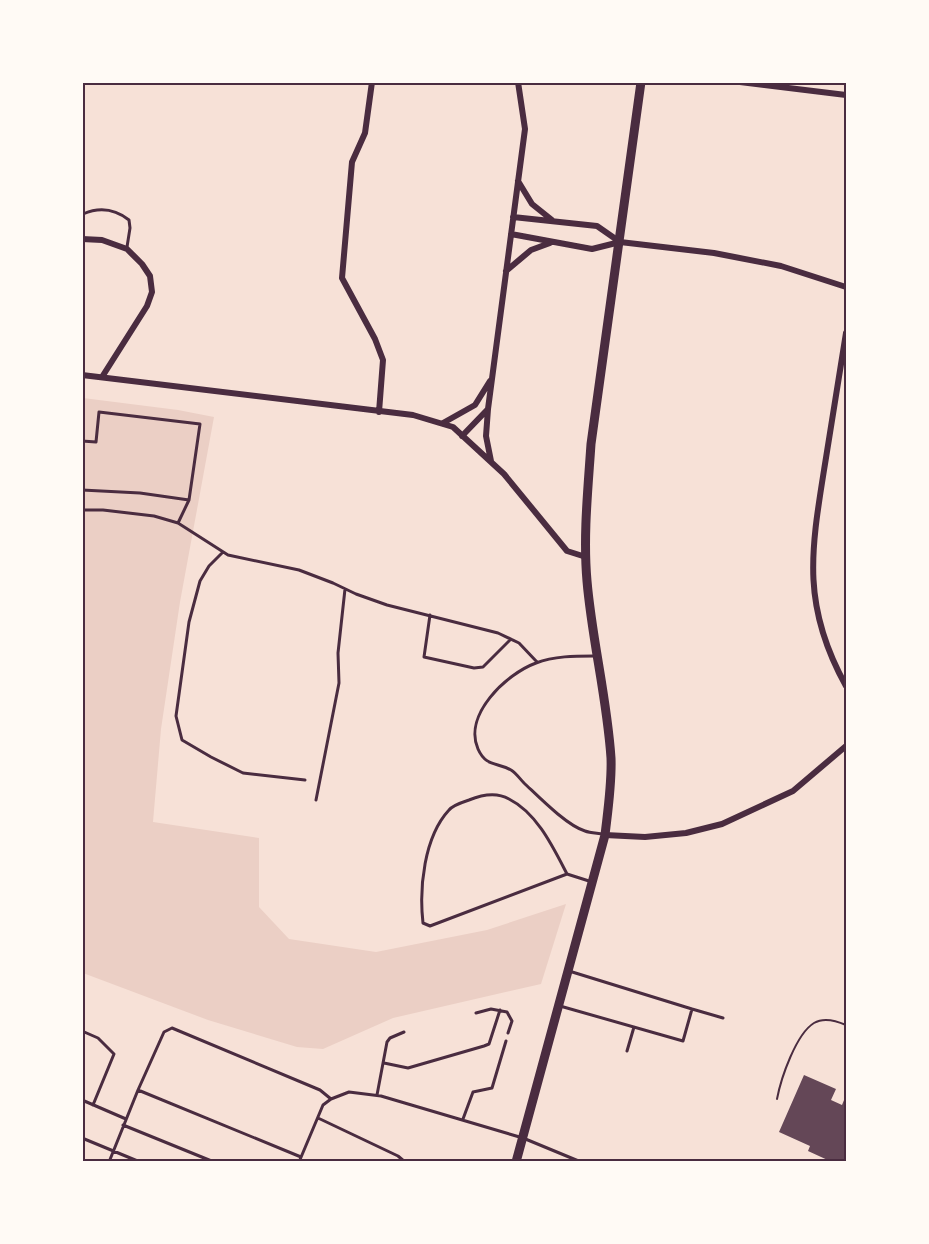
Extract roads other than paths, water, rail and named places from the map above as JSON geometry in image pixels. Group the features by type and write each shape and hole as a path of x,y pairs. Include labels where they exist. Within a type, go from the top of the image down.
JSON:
{"main road":[{"path":"516,1161 605,835 611,756 590,614 586,557 591,444 641,82"}],"street":[{"path":"372,82 365,133 352,162 342,278 375,339 383,360 379,411"},
{"path":"491,462 486,436 488,409 525,129 518,82"},
{"path":"740,82 846,94"},
{"path":"517,180 532,204 552,220"},
{"path":"513,217 597,226 620,242"},
{"path":"511,234 592,249 620,242 714,253 750,259 846,286"},
{"path":"82,239 102,240 127,249 150,276 152,292 147,306 102,377"},
{"path":"506,271 531,250 551,243"},
{"path":"846,333 814,533 812,571 814,597 821,630 827,648 846,686"},
{"path":"82,375 413,415 442,423 453,427 491,462 567,551 586,557"},
{"path":"442,423 475,405 492,378"},
{"path":"462,436 488,409"},
{"path":"605,835 645,837 686,833 722,824 793,790 846,746"}],"lane":[{"path":"82,219 83,214 93,210 108,210 122,215 129,220 127,249"},
{"path":"82,441 96,442 99,412 200,424 189,500 178,523"},
{"path":"82,490 140,493 189,500"},
{"path":"82,510 154,516 178,523 228,555 299,570 387,605 498,633 519,643 537,662"},
{"path":"223,552 209,566 200,581 189,622 176,716 182,740 243,773 305,780"},
{"path":"316,800 339,683 338,653 345,589"},
{"path":"430,615 424,657 474,668 483,667 511,639"},
{"path":"596,656 570,656 537,662 524,668 485,702 475,730 477,748 486,762 512,770 549,807 582,830 605,835"},
{"path":"567,874 536,822 523,808 507,797 482,795 450,808 432,836 420,897 423,923 430,926 567,874 592,882"},
{"path":"567,970 723,1018"},
{"path":"558,1005 682,1041 692,1009"},
{"path":"476,1013 491,1009 500,1010 511,1016 508,1033"},
{"path":"384,1063 408,1068 489,1044 500,1010"},
{"path":"627,1051 634,1027"},
{"path":"109,1161 164,1032 172,1028 320,1090 331,1099"},
{"path":"82,1031 98,1038 114,1054 93,1105"},
{"path":"377,1095 390,1038 404,1032"},
{"path":"463,1119 473,1092 492,1088 506,1041"},
{"path":"138,1090 300,1159 323,1106 331,1099 349,1092 377,1095 463,1119 523,1138 581,1161"},
{"path":"82,1100 126,1119"},
{"path":"318,1118 405,1161"},
{"path":"123,1125 214,1161"},
{"path":"82,1137 140,1161"}]}
